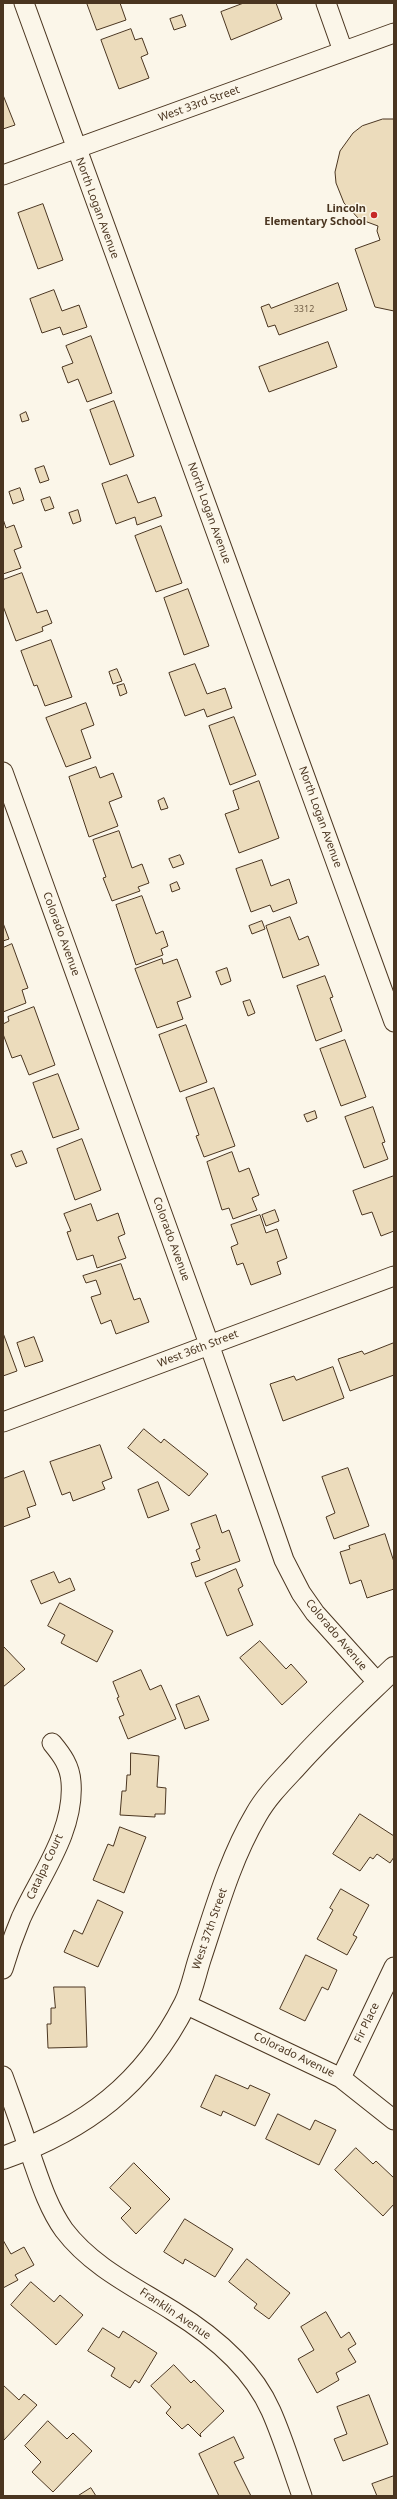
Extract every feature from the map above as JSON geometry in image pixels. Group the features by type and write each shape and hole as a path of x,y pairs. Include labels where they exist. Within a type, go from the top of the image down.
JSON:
{"street":[{"name":"North Logan Avenue","path":"24,3 76,148 387,979 394,1022"},
{"path":"326,3 343,51"},
{"name":"West 33rd Street","path":"3,175 394,33"},
{"name":"Colorado Avenue","path":"3,772 209,1344 284,1560 301,1593 315,1613 378,1683"},
{"name":"West 36th Street","path":"3,1422 394,1276"},
{"name":"West 37th Street","path":"3,2158 29,2148 73,2127 117,2096 153,2056 185,2004 225,1884 257,1814 276,1787 308,1752 394,1668"},
{"name":"Catalpa Court","path":"3,1969 22,1918 57,1847 68,1813 72,1783 69,1769 64,1756 52,1743"},
{"name":"Fir Place","path":"341,2078 394,1967"},
{"name":"Colorado Avenue","path":"185,2004 341,2078 394,2120"},
{"path":"3,2076 29,2148"},
{"name":"Franklin Avenue","path":"29,2148 49,2206 65,2230 84,2252 108,2272 174,2311 211,2338 239,2362 262,2393 271,2411 302,2496"}],"building":[{"path":"87,3 120,3 126,20 97,30"},
{"path":"244,3 276,3 282,19 231,40 221,12"},
{"path":"182,15 186,26 174,30 170,19"},
{"path":"131,29 135,40 142,38 148,54 141,57 149,78 119,89 101,40"},
{"path":"3,95 15,125 3,129"},
{"name":"Lincoln Elementary School","path":"383,119 394,119 394,311 375,307 355,249 380,240 377,231 378,226 359,219 344,203 336,183 335,172 340,151 353,133 362,126"},
{"path":"43,204 63,260 38,269 18,213"},
{"path":"338,283 347,310 279,335 275,325 268,327 261,307 269,304 271,308"},
{"path":"54,290 62,311 79,305 87,327 63,335 60,327 42,333 30,299"},
{"path":"91,336 112,393 87,402 78,379 68,383 62,367 73,363 66,346"},
{"path":"328,342 337,367 269,392 259,367"},
{"path":"114,401 134,456 110,465 90,410"},
{"path":"26,412 29,420 22,422 20,415"},
{"path":"44,466 49,480 40,483 35,469"},
{"path":"127,475 138,503 155,497 162,516 137,525 135,517 116,524 102,484"},
{"path":"20,488 24,500 13,504 9,492"},
{"path":"50,497 54,508 45,511 41,500"},
{"path":"78,510 81,521 73,524 69,513"},
{"path":"3,519 6,528 14,525 22,547 14,550 21,568 3,574"},
{"path":"161,526 182,583 156,592 135,536"},
{"path":"22,573 37,613 47,610 52,623 42,627 43,631 16,641 3,606 3,580"},
{"path":"188,589 209,646 184,655 164,598"},
{"path":"51,640 72,697 45,706 37,685 34,686 21,651"},
{"path":"195,664 207,694 225,688 232,708 207,717 204,709 185,716 169,673"},
{"path":"117,669 122,681 113,684 109,672"},
{"path":"124,684 127,693 120,696 117,686"},
{"path":"86,703 94,725 81,730 91,758 66,767 46,718"},
{"path":"234,717 256,775 230,785 209,726"},
{"path":"96,767 100,778 113,773 122,797 109,802 118,826 89,837 69,777"},
{"path":"259,781 279,838 239,853 225,814 239,809 233,791"},
{"path":"164,798 168,808 161,810 158,801"},
{"path":"119,831 132,868 142,864 149,883 138,887 140,891 112,901 103,878 106,877 93,840"},
{"path":"180,855 184,864 173,868 169,859"},
{"path":"262,860 271,886 289,879 297,903 273,912 270,905 251,912 236,869"},
{"path":"177,882 180,889 172,892 170,885"},
{"path":"142,896 156,934 163,931 168,946 161,949 163,955 136,965 116,905"},
{"path":"290,917 299,940 308,936 319,965 283,978 266,926"},
{"path":"262,921 265,929 252,934 249,926"},
{"path":"3,923 9,939 3,941"},
{"path":"12,944 28,988 22,990 26,1003 3,1012 3,948"},
{"path":"162,959 163,964 177,959 191,997 177,1002 183,1019 157,1028 135,969"},
{"path":"227,968 231,981 221,985 216,972"},
{"path":"325,976 333,997 330,998 342,1031 316,1041 297,986"},
{"path":"250,1000 255,1013 248,1016 243,1002"},
{"path":"34,1007 55,1065 29,1075 21,1055 12,1058 3,1034 3,1024 9,1021 8,1017"},
{"path":"186,1025 207,1082 180,1092 159,1035"},
{"path":"345,1040 366,1097 341,1106 320,1049"},
{"path":"58,1074 79,1129 53,1138 33,1083"},
{"path":"214,1088 235,1146 204,1157 196,1136 199,1135 186,1098"},
{"path":"373,1107 385,1142 382,1143 388,1159 364,1168 345,1117"},
{"path":"315,1111 317,1118 307,1122 304,1115"},
{"path":"82,1139 101,1190 75,1200 57,1149"},
{"path":"22,1151 27,1163 16,1167 11,1155"},
{"path":"232,1152 239,1172 249,1168 259,1195 252,1198 257,1210 233,1219 229,1208 222,1210 207,1162"},
{"path":"394,1176 394,1231 381,1236 372,1212 362,1215 353,1191"},
{"path":"91,1204 97,1221 118,1213 125,1234 118,1237 126,1258 97,1268 93,1255 77,1260 67,1232 71,1231 64,1214"},
{"path":"275,1210 279,1221 266,1226 262,1215"},
{"path":"260,1215 266,1233 277,1229 287,1258 277,1262 281,1274 251,1285 243,1263 237,1265 231,1247 238,1244 231,1225"},
{"path":"121,1264 134,1300 140,1298 149,1322 116,1334 111,1320 101,1324 91,1297 101,1294 96,1280 86,1283 83,1276"},
{"path":"3,1333 17,1371 3,1376"},
{"path":"34,1337 43,1361 25,1367 17,1343"},
{"path":"394,1343 394,1375 350,1391 338,1359 362,1351 364,1354"},
{"path":"333,1367 344,1398 283,1421 270,1384 294,1376 296,1380"},
{"path":"144,1429 161,1443 164,1439 208,1474 189,1496 128,1448"},
{"path":"100,1445 112,1478 102,1482 105,1489 73,1501 70,1492 62,1495 50,1462"},
{"path":"348,1468 369,1526 334,1539 326,1517 335,1513 322,1477"},
{"path":"24,1471 36,1505 27,1508 30,1517 3,1527 3,1479"},
{"path":"158,1482 169,1510 148,1518 138,1490"},
{"path":"216,1515 222,1533 229,1530 240,1561 196,1577 191,1563 200,1560 196,1550 200,1548 191,1524"},
{"path":"385,1534 394,1562 394,1589 367,1598 361,1580 350,1584 340,1552 350,1549 349,1546"},
{"path":"236,1569 243,1586 238,1589 253,1625 227,1636 205,1583"},
{"path":"54,1572 59,1583 70,1578 75,1590 41,1604 31,1581"},
{"path":"60,1603 113,1631 97,1662 61,1643 65,1635 48,1626"},
{"path":"260,1641 286,1669 291,1664 307,1682 282,1705 240,1658"},
{"path":"3,1646 25,1669 3,1687"},
{"path":"141,1670 150,1690 161,1685 176,1719 128,1739 119,1717 124,1715 117,1698 119,1697 113,1682"},
{"path":"199,1696 209,1720 185,1729 176,1705"},
{"path":"131,1753 159,1756 157,1787 166,1788 165,1814 155,1814 155,1817 120,1815 122,1791 126,1791 127,1775 130,1775"},
{"path":"360,1814 394,1836 394,1857 390,1863 377,1854 373,1859 370,1857 360,1871 333,1854"},
{"path":"120,1827 146,1837 124,1893 93,1880 108,1844 113,1846"},
{"path":"341,1889 369,1905 353,1935 357,1937 347,1955 317,1939 333,1910 330,1908"},
{"path":"98,1900 123,1912 98,1967 64,1952 74,1930 82,1934"},
{"path":"306,1955 337,1970 328,1990 322,1987 305,2021 280,2009"},
{"path":"54,1987 85,1987 87,2047 48,2048 47,2024 51,2024 51,2008 55,2008"},
{"path":"216,2075 248,2089 250,2085 270,2094 255,2126 223,2111 221,2116 201,2107"},
{"path":"278,2114 310,2130 315,2120 336,2130 319,2165 266,2139"},
{"path":"356,2148 373,2164 376,2161 394,2178 394,2204 383,2216 335,2170"},
{"path":"134,2163 170,2199 136,2234 121,2218 131,2208 110,2188"},
{"path":"185,2219 233,2249 215,2277 185,2259 183,2264 164,2252"},
{"path":"3,2240 11,2254 24,2247 34,2265 15,2275 18,2280 3,2288"},
{"path":"247,2259 290,2293 269,2319 254,2308 257,2304 229,2282"},
{"path":"31,2282 54,2302 60,2295 83,2315 56,2345 11,2305"},
{"path":"326,2312 341,2338 349,2332 356,2344 348,2349 356,2362 336,2373 339,2380 317,2393 298,2359 314,2350 301,2327"},
{"path":"103,2328 119,2338 123,2331 157,2353 139,2383 135,2380 130,2388 111,2376 115,2368 88,2351"},
{"path":"174,2365 191,2383 194,2380 224,2411 200,2434 201,2437 188,2424 182,2429 166,2413 171,2407 151,2386"},
{"path":"3,2385 19,2400 24,2394 37,2405 4,2440"},
{"path":"369,2395 388,2444 343,2461 334,2439 347,2434 337,2407"},
{"path":"48,2421 67,2439 73,2433 92,2451 53,2492 32,2472 41,2462 25,2446"},
{"path":"234,2437 244,2458 234,2462 251,2496 219,2496 199,2454"},
{"path":"394,2476 394,2496 377,2496 372,2484"},
{"path":"91,2488 96,2496 78,2496"}],"place":[{"name":"Lincoln Elementary School","path":"374,215"}]}
